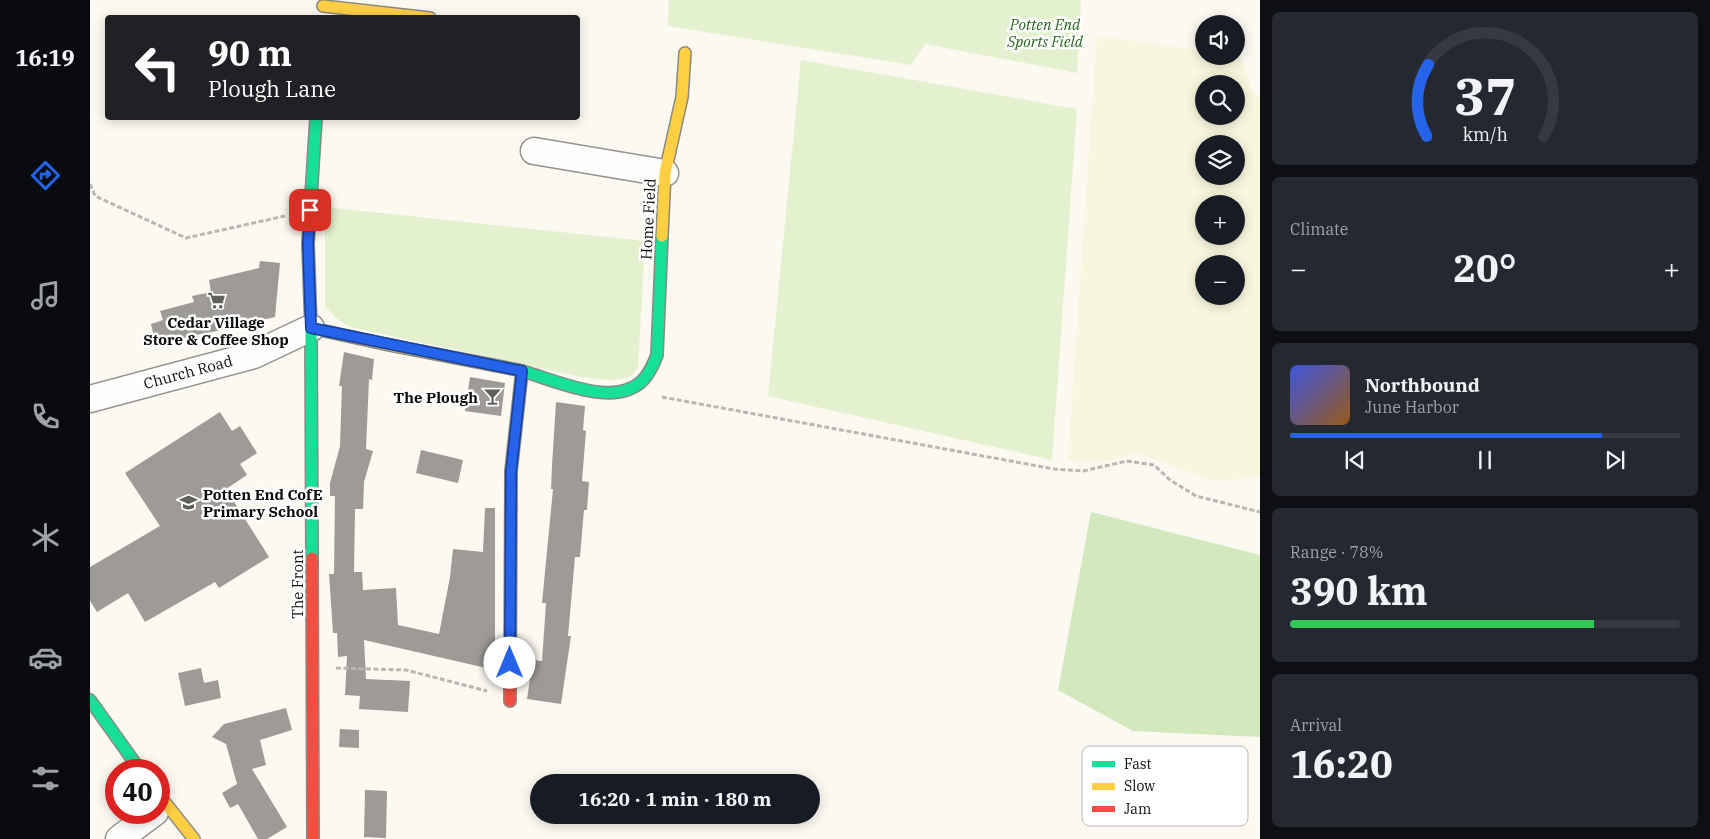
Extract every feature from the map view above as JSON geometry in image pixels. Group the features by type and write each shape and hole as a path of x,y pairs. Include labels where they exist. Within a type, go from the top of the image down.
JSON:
{"street":[{"path":"323,8 398,15"},
{"name":"Home Field","path":"640,385 651,370 657,354 665,173 682,96 685,53"},
{"name":"The Front","path":"313,839 311,328 308,244 316,120"},
{"path":"534,151 665,173"},
{"path":"311,328 522,371 598,394 620,391 640,385"},
{"name":"Church Road","path":"90,399 254,355 311,328"},
{"path":"510,701 511,472 522,371"},
{"path":"90,700 132,759"},
{"path":"170,816 194,839"},
{"path":"118,839 137,824"}],"path":[{"path":"90,184 95,196 186,238 310,210"},
{"path":"640,385 657,396 1054,469 1084,471 1127,461 1154,465 1170,480 1196,496 1260,512"},
{"path":"312,668 406,670 490,692 510,701"}],"shaded area":[{"path":"1097,36 1195,50 1195,65 1243,65 1253,92 1260,99 1260,477 1213,481 1139,453 1105,461 1068,460"}],"green space":[{"name":"Potten End Sports Field","path":"669,0 1081,0 1077,73 925,44 911,65 668,26"},
{"path":"801,60 1077,109 1052,460 768,396"},
{"path":"325,207 645,241 638,368 628,378 609,380 581,377 350,327 336,318 325,306"},
{"path":"1091,512 1260,555 1260,737 1133,731 1058,690"}],"building":[{"path":"260,261 280,263 275,317 156,346 151,324 163,320 160,311 194,302 192,296 211,292 209,280 259,268"},
{"path":"344,352 374,359 372,380 369,379 366,449 373,451 364,482 363,509 355,509 354,572 362,572 363,590 396,588 398,625 439,634 450,577 453,549 483,552 485,508 495,508 495,670 364,640 366,679 410,681 408,712 359,709 360,696 345,695 347,656 338,657 337,633 333,633 329,574 334,574 335,496 330,496 330,483 340,446 342,386 339,386"},
{"name":"The Plough","path":"470,377 505,383 501,416 465,411"},
{"path":"556,402 585,406 583,430 586,431 582,481 589,482 587,510 584,510 580,557 575,557 568,636 571,636 561,704 527,699 530,679 526,678 526,659 542,661 546,603 542,603 553,489 551,489"},
{"path":"220,412 232,431 240,426 257,453 240,464 247,475 226,489 269,557 219,588 215,582 145,622 128,593 97,612 90,601 90,567 160,526 125,473"},
{"path":"421,450 463,460 458,483 416,473"},
{"path":"201,668 204,683 218,680 221,698 185,706 178,673"},
{"path":"286,708 292,730 260,740 266,765 252,769 287,827 267,839 258,839 238,804 230,808 222,793 237,784 226,744 212,737 224,724"},
{"path":"340,729 359,730 359,748 339,747"},
{"path":"365,790 387,791 386,838 364,837"}],"traffic: fast":[{"path":"312,558 311,328 308,244 316,120"},
{"path":"518,370 565,385 600,392 617,392 632,388 644,379 657,355 662,236"},
{"path":"90,700 132,759"}],"traffic: slow":[{"path":"323,6 403,15"},
{"path":"662,236 665,173 682,97 685,53"},
{"path":"311,328 518,370"},
{"path":"170,809 194,839"}],"traffic: jam":[{"path":"510,701 511,471 522,371"},
{"path":"312,558 313,839"}],"place":[{"name":"Cedar Village Store & Coffee Shop","path":"216,301"},
{"name":"The Plough","path":"492,397"},
{"name":"Potten End CofE Primary School","path":"189,503"}],"route":[{"path":"310,210 308,244 311,328 522,371 511,472 510,663"}]}
